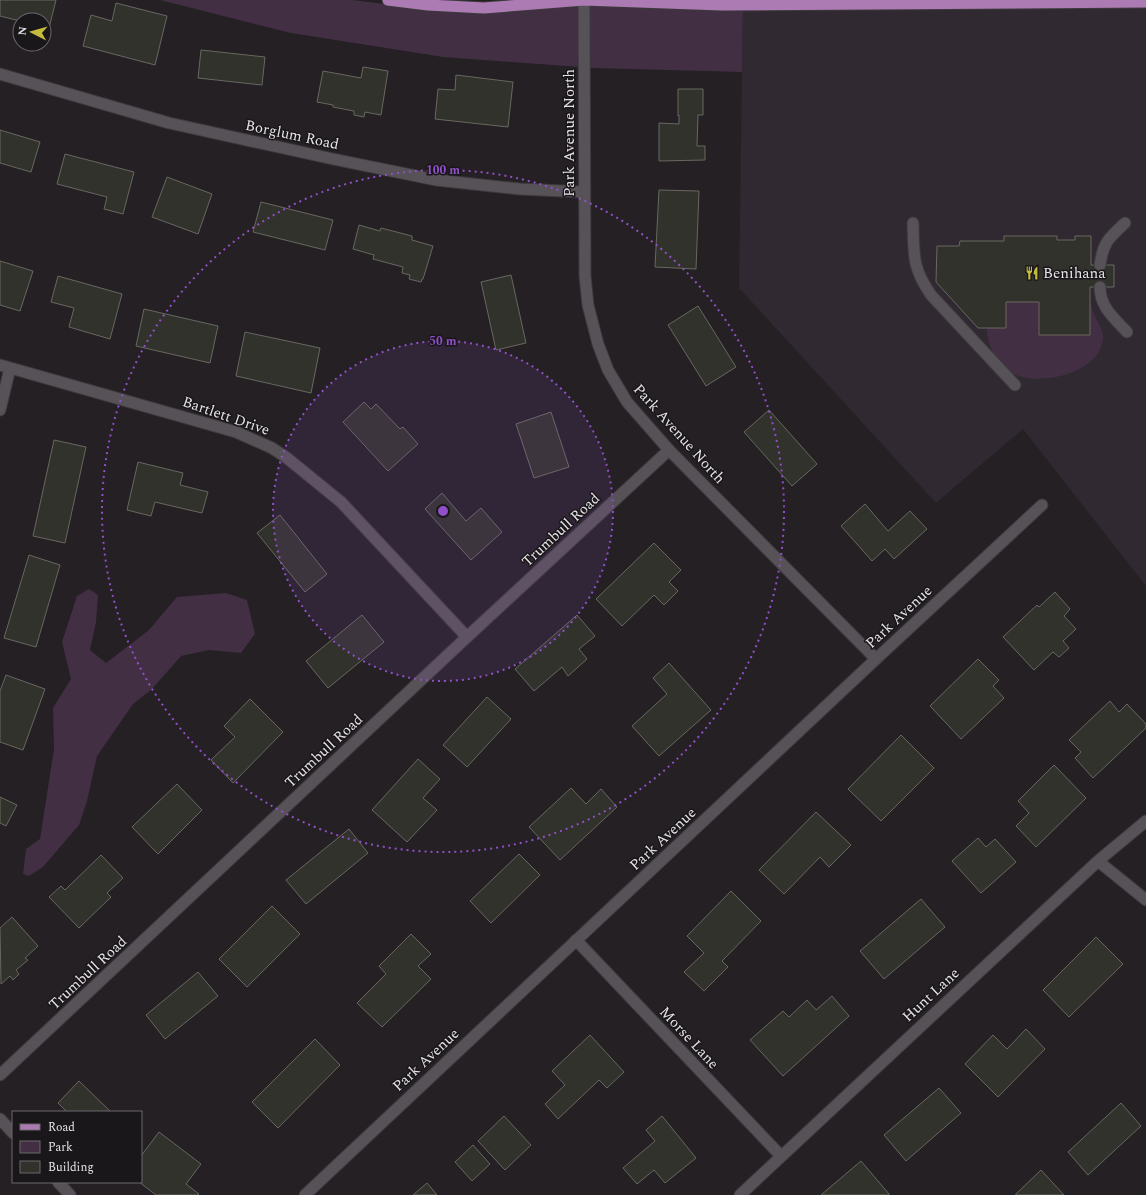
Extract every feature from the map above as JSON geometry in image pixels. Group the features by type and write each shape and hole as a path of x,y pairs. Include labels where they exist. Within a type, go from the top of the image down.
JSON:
{"main road":[{"path":"388,0 428,5 484,8 584,0 722,5 1146,2"}],"street":[{"name":"Park Avenue North","path":"584,0 585,276 588,305 598,344 608,370 627,402 669,450 876,660"},
{"name":"Borglum Road","path":"0,74 169,123 340,161 436,180 520,189 584,192"},
{"path":"913,223 914,254 916,266 922,281 932,295 1015,385"},
{"path":"1100,265 1104,246 1109,238 1125,223"},
{"path":"1100,287 1103,305 1127,332"},
{"path":"0,410 5,367"},
{"name":"Bartlett Drive","path":"5,367 236,432 272,448 288,458 341,502 467,637"},
{"name":"Trumbull Road","path":"0,1076 467,637 669,450"},
{"name":"Park Avenue","path":"305,1195 1042,505"},
{"name":"Hunt Lane","path":"740,1195 1098,861 1146,821"},
{"path":"1098,861 1146,900"},
{"name":"Morse Lane","path":"576,940 781,1156"},
{"path":"0,1119 12,1132"},
{"path":"59,1183 70,1195"}],"shaded area":[{"path":"1146,0 1146,586 1023,429 936,503 739,288 743,5"}],"green space":[{"path":"160,0 353,0 431,10 596,1 743,5 742,72 594,68 443,57 291,33"},
{"path":"1006,302 1039,302 1039,335 1090,335 1090,303 1103,334 1100,349 1093,359 1082,367 1070,373 1056,377 1041,379 1028,378 1012,373 996,357 991,348 987,328 1006,328"},
{"path":"89,589 98,595 96,622 90,650 106,663 149,630 177,597 226,593 247,600 255,634 241,653 209,650 181,656 152,689 133,704 97,756 87,801 79,825 43,867 29,876 23,874 26,849 40,839 54,749 53,708 71,679 62,642 77,596"}],"building":[{"path":"0,0 56,0 52,16 52,12 12,12 12,19 0,16"},
{"path":"116,3 167,16 155,65 83,46 91,15 112,21"},
{"path":"201,50 265,57 262,85 198,78"},
{"path":"363,67 388,71 381,115 365,112 364,117 354,115 354,111 317,102 323,71 361,78"},
{"path":"456,75 513,82 508,127 435,119 438,89 455,90"},
{"path":"678,89 703,89 703,115 698,115 697,146 705,146 705,160 659,161 659,123 679,124"},
{"path":"0,130 40,142 31,172 0,163"},
{"path":"65,154 134,172 123,214 104,209 107,197 57,184"},
{"path":"167,177 212,194 198,234 152,217"},
{"path":"659,190 699,191 696,269 655,267"},
{"path":"261,202 333,220 325,250 253,232"},
{"path":"359,225 380,231 381,228 412,236 412,240 433,246 421,282 409,279 410,275 402,273 403,267 373,259 374,255 353,249"},
{"path":"1004,236 1057,236 1057,240 1075,240 1075,236 1091,236 1091,265 1114,265 1114,287 1090,287 1090,335 1039,335 1039,302 1006,302 1006,328 978,328 936,282 937,246 959,246 960,241 1004,241"},
{"path":"0,261 33,271 20,311 0,305"},
{"path":"511,275 526,343 496,350 481,282"},
{"path":"58,276 122,294 110,339 69,327 74,308 51,302"},
{"path":"698,306 736,367 706,386 668,325"},
{"path":"144,309 218,326 210,363 136,346"},
{"path":"245,332 320,348 311,393 236,376"},
{"path":"364,402 371,409 376,404 400,429 403,427 418,444 388,471 343,422"},
{"path":"769,410 817,464 792,486 744,432"},
{"path":"551,412 569,467 534,478 516,424"},
{"path":"54,440 86,447 65,543 33,536"},
{"path":"138,462 183,473 180,485 208,492 202,513 155,502 151,516 127,510"},
{"path":"442,493 466,521 481,508 502,532 471,560 425,509"},
{"path":"865,504 888,531 910,511 927,529 894,559 885,549 872,561 841,526"},
{"path":"280,515 327,574 305,592 257,533"},
{"path":"654,543 681,570 669,582 678,591 664,605 654,595 622,626 596,599"},
{"path":"29,555 60,565 36,647 4,638"},
{"path":"1055,592 1070,609 1064,616 1076,629 1063,641 1069,648 1059,657 1053,652 1034,670 1003,637 1037,605 1039,607"},
{"path":"362,615 384,642 328,688 306,661"},
{"path":"577,615 595,636 579,649 587,659 568,676 562,667 534,691 515,669"},
{"path":"978,659 999,680 993,686 1004,698 961,739 930,706"},
{"path":"669,663 711,710 659,756 632,726 667,694 653,678"},
{"path":"6,675 45,689 23,750 0,742 0,691"},
{"path":"487,697 511,719 467,767 443,745"},
{"path":"250,699 283,732 233,783 211,760 235,737 224,726"},
{"path":"1110,701 1119,712 1127,704 1146,724 1146,728 1093,778 1075,758 1081,752 1069,740"},
{"path":"901,735 934,768 881,821 848,789"},
{"path":"418,759 440,779 423,798 437,810 407,842 372,810"},
{"path":"1054,765 1086,798 1036,847 1016,826 1029,813 1018,801"},
{"path":"177,784 202,810 158,854 132,827"},
{"path":"571,788 586,804 601,789 617,807 560,860 529,827"},
{"path":"0,797 17,805 6,826 0,823"},
{"path":"816,812 851,845 829,867 820,857 784,894 759,870"},
{"path":"349,829 368,853 306,904 286,880"},
{"path":"978,838 986,847 995,839 1016,862 981,893 952,861"},
{"path":"519,854 540,875 491,923 470,901"},
{"path":"101,855 123,878 107,893 111,897 79,928 49,897 61,886 65,890"},
{"path":"731,891 761,921 722,961 728,967 704,991 684,972 704,953 687,936"},
{"path":"921,899 945,927 884,979 860,951"},
{"path":"272,906 300,934 247,987 219,959"},
{"path":"12,917 38,946 25,958 28,960 16,970 19,974 13,980 10,976 1,984 0,928"},
{"path":"411,934 431,954 418,966 431,979 382,1027 357,1003 386,974 379,966"},
{"path":"1096,937 1123,964 1069,1017 1043,990"},
{"path":"198,972 218,996 165,1039 146,1015"},
{"path":"832,996 849,1016 783,1076 750,1040 783,1011 789,1017 807,1000 816,1010"},
{"path":"1026,1029 1045,1049 998,1097 965,1064 993,1035 1007,1049"},
{"path":"590,1035 624,1072 607,1088 599,1080 558,1119 545,1104 565,1085 552,1071"},
{"path":"315,1039 340,1065 278,1128 252,1102"},
{"path":"79,1081 110,1111 66,1111 58,1103"},
{"path":"939,1088 961,1113 906,1161 884,1135"},
{"path":"1121,1103 1141,1126 1088,1175 1068,1152"},
{"path":"504,1116 531,1145 505,1170 478,1141"},
{"path":"662,1116 696,1158 665,1183 654,1170 637,1184 623,1168 655,1141 646,1130"},
{"path":"159,1132 201,1164 186,1184 199,1194 156,1195 140,1183 142,1183 142,1155"},
{"path":"473,1145 490,1164 472,1181 455,1162"},
{"path":"861,1161 889,1195 821,1195"},
{"path":"1041,1170 1064,1195 1015,1195"},
{"path":"427,1183 437,1195 413,1195"}],"place":[{"name":"Benihana","path":"1032,273"}]}
